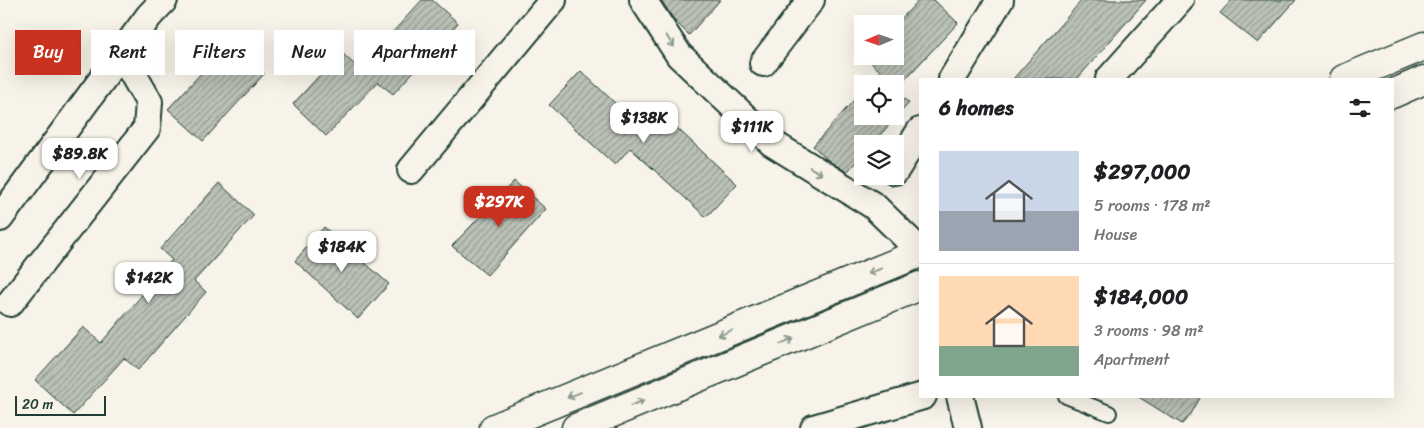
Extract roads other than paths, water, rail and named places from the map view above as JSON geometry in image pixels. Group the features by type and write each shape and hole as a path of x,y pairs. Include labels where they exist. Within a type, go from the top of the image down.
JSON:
{"highway":[{"path":"1346,78 1424,46"},
{"path":"1394,93 1424,80"},
{"path":"494,428 919,252"},
{"path":"576,428 919,286"}],"street":[{"path":"138,30 164,0"},
{"path":"411,170 553,0"},
{"path":"643,0 679,54 772,143 874,206 919,251"},
{"path":"763,64 811,0"},
{"path":"953,78 1000,0"},
{"path":"1110,78 1180,0"},
{"path":"0,218 105,75"},
{"path":"10,303 147,128 149,102 134,75"},
{"path":"904,157 919,133"},
{"path":"874,206 887,185"},
{"path":"814,428 919,397"},
{"path":"960,398 968,428"}],"lane":[{"path":"1071,398 1109,413"}]}
